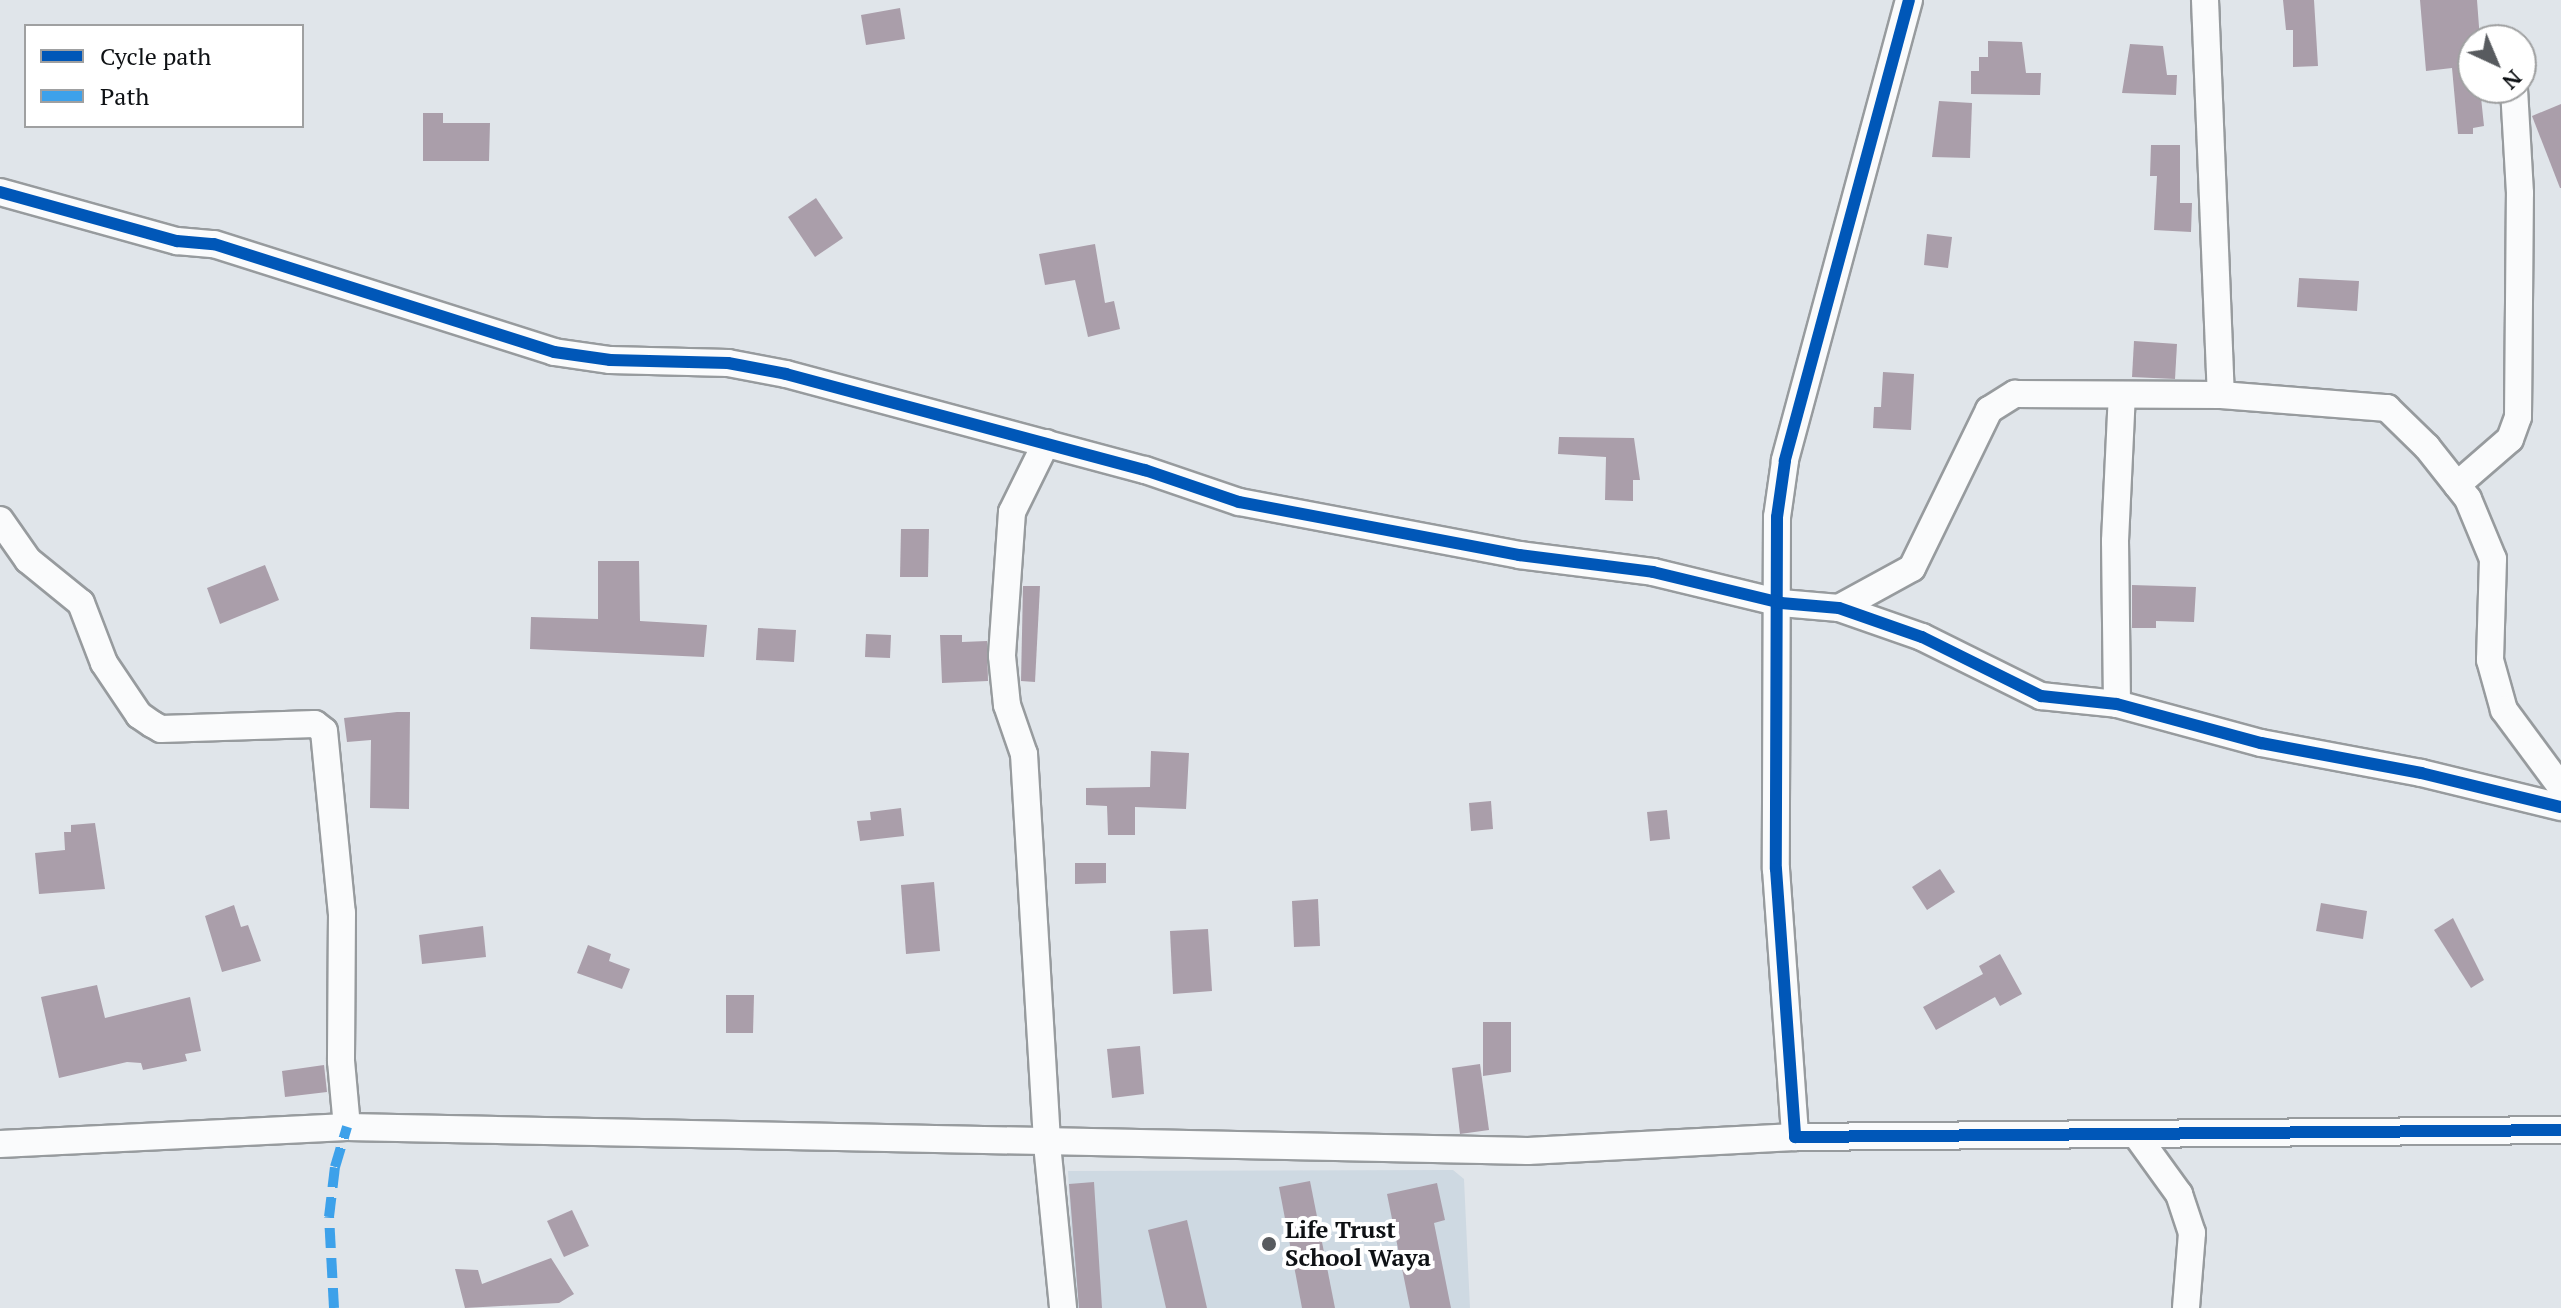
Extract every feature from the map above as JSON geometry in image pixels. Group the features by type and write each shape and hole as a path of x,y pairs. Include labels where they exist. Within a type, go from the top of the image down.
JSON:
{"street":[{"path":"1795,1137 1776,869 1781,603 1777,517 1785,461 1909,0"},
{"path":"2205,0 2221,395"},
{"path":"2457,485 2510,439 2518,417 2520,193 2515,104"},
{"path":"0,192 177,241 214,244 554,352 610,360 728,363 1046,443 1239,502 1519,555 1653,572 1781,603 1839,608 1922,637 2041,696 2117,704 2261,743 2421,773 2561,807"},
{"path":"1839,608 1912,568 1989,410 2002,399 2015,394 2221,395 2387,408 2457,485 2493,559 2490,660 2504,710 2561,787"},
{"path":"2117,704 2115,541 2122,395"},
{"path":"1046,443 1012,512 1002,656 1007,705 1024,754 1047,1144 1063,1308"},
{"path":"0,520 28,560 81,603 104,663 145,720 161,729 315,724 324,731 342,913 347,1127"},
{"path":"0,1144 347,1127 1047,1144 1528,1151 1795,1137 2561,1130"},
{"path":"2137,1136 2179,1194 2192,1233 2186,1308"}],"shaded area":[{"name":"Life Trust School Waya","path":"1453,1170 1464,1179 1470,1308 1075,1308 1068,1171"}],"building":[{"path":"2283,0 2314,0 2318,66 2293,67 2293,30 2286,30"},
{"path":"2420,0 2477,0 2479,24 2457,24 2457,104 2482,104 2484,126 2473,128 2473,134 2458,134 2452,68 2426,71"},
{"path":"900,8 905,39 866,45 861,15"},
{"path":"1988,41 2022,42 2026,73 2041,73 2040,95 1971,94 1971,71 1979,71 1979,57 1988,57"},
{"path":"2130,44 2163,46 2167,75 2177,75 2176,95 2122,93"},
{"path":"1939,101 1972,103 1970,158 1932,157"},
{"path":"2561,104 2561,188 2560,188 2532,116"},
{"path":"423,113 443,113 443,123 490,123 489,161 423,161"},
{"path":"2151,145 2180,145 2180,203 2192,203 2191,232 2154,230 2157,176 2150,176"},
{"path":"816,198 843,238 815,257 788,217"},
{"path":"1927,234 1952,237 1948,268 1924,265"},
{"path":"1095,244 1105,303 1114,301 1120,329 1088,337 1075,280 1045,285 1039,254"},
{"path":"2299,278 2359,281 2357,311 2297,307"},
{"path":"2134,341 2177,344 2175,379 2132,377"},
{"path":"1883,372 1914,374 1911,430 1873,428 1874,407 1881,407"},
{"path":"1559,437 1634,438 1640,480 1633,480 1633,501 1605,500 1606,457 1558,454"},
{"path":"901,529 929,529 928,577 900,577"},
{"path":"598,561 639,561 640,621 707,625 704,657 530,649 531,617 598,619"},
{"path":"265,565 279,600 220,624 207,588"},
{"path":"2132,585 2196,587 2194,622 2156,621 2156,628 2132,628"},
{"path":"1023,586 1040,586 1035,682 1021,681"},
{"path":"758,628 796,630 794,662 756,660"},
{"path":"866,634 891,635 890,658 865,657"},
{"path":"940,635 962,635 962,642 987,641 988,681 942,683"},
{"path":"410,712 409,809 370,808 371,740 347,742 344,718"},
{"path":"1151,751 1189,753 1186,809 1135,807 1135,835 1108,835 1107,806 1086,805 1086,788 1150,787"},
{"path":"1491,801 1493,829 1471,831 1469,803"},
{"path":"901,808 904,836 860,841 857,821 871,820 870,812"},
{"path":"1667,810 1670,839 1650,841 1647,812"},
{"path":"95,823 105,889 39,894 35,853 65,850 64,832 71,832 71,825"},
{"path":"1075,863 1106,863 1106,883 1075,884"},
{"path":"1940,869 1955,892 1927,910 1912,887"},
{"path":"934,882 940,951 906,954 901,885"},
{"path":"1318,899 1320,946 1294,947 1292,901"},
{"path":"2321,903 2367,911 2363,939 2316,931"},
{"path":"234,905 241,927 248,925 261,961 222,972 205,916"},
{"path":"2453,918 2484,980 2471,988 2434,930"},
{"path":"483,926 486,957 422,964 419,935"},
{"path":"1208,929 1212,991 1173,994 1170,931"},
{"path":"588,945 611,954 609,961 630,969 622,989 577,973"},
{"path":"2000,954 2022,994 2000,1006 1995,997 1936,1030 1923,1007 1983,974 1979,966"},
{"path":"97,985 105,1018 190,997 201,1051 185,1054 187,1061 143,1070 141,1063 127,1062 59,1078 41,997"},
{"path":"726,995 754,995 753,1033 726,1033"},
{"path":"1483,1022 1511,1022 1511,1072 1483,1076"},
{"path":"1140,1046 1144,1094 1112,1098 1107,1049"},
{"path":"1480,1064 1489,1130 1460,1134 1452,1068"},
{"path":"324,1065 327,1092 285,1097 282,1071"},
{"path":"1310,1181 1335,1308 1302,1308 1279,1187"},
{"path":"1094,1182 1102,1308 1079,1308 1069,1184"},
{"path":"1437,1183 1445,1220 1434,1223 1451,1308 1410,1308 1387,1194"},
{"path":"572,1210 589,1246 564,1257 547,1221"},
{"path":"1187,1220 1207,1308 1166,1308 1148,1230"},
{"path":"551,1258 574,1294 559,1303 465,1308 455,1269 478,1270 482,1284"}],"marked path":[{"path":"334,1308 329,1217 335,1167 347,1127"}],"cycle path":[{"path":"1909,0 1785,461 1777,517 1776,869 1795,1137 2561,1130"},
{"path":"0,192 177,241 214,244 554,352 610,360 728,363 786,374 1145,470 1239,502 1519,555 1653,572 1781,603 1839,608 1922,637 2041,696 2117,704 2261,743 2421,773 2561,807"}],"place":[{"name":"Life Trust School Waya","path":"1269,1244"}]}
